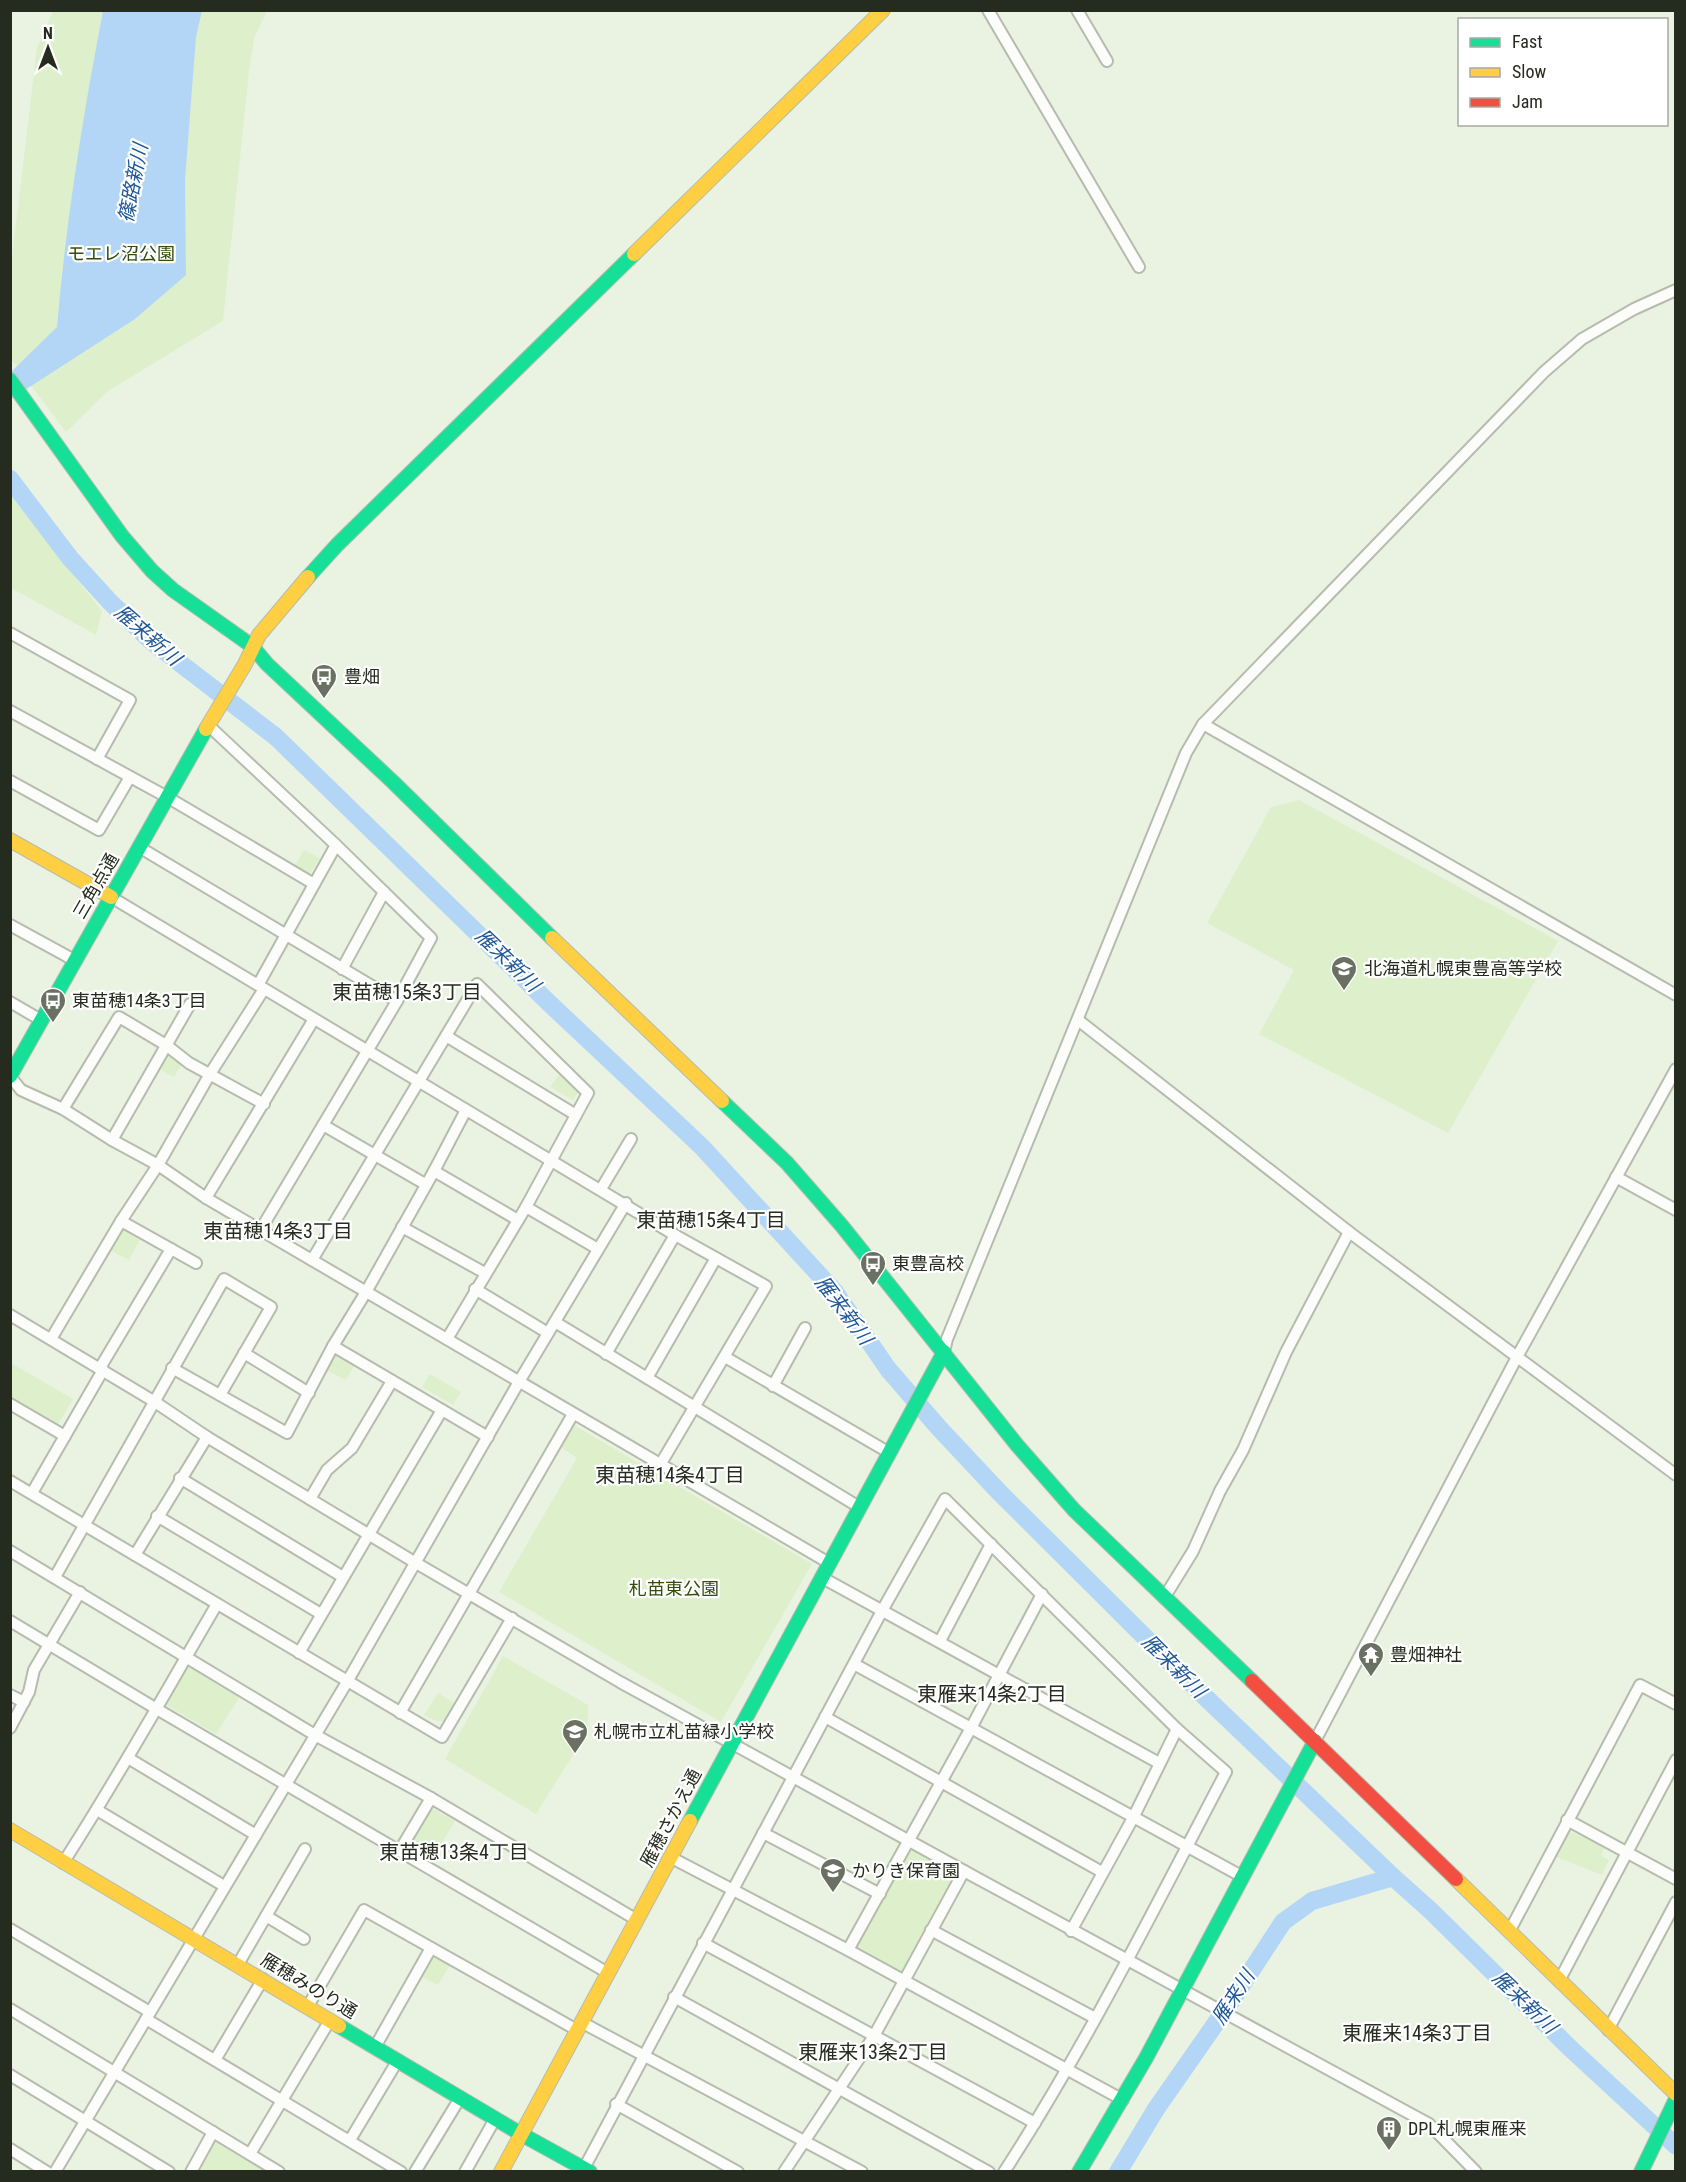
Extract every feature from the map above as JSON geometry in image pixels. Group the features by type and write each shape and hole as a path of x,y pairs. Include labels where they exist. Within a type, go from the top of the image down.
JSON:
{"street":[{"path":"252,646 295,591 337,545 883,10"},
{"path":"1077,10 1107,61"},
{"path":"993,12 1139,267"},
{"path":"944,1352 947,1338 1186,753 1203,724 1545,372 1582,339 1634,309 1676,290"},
{"path":"10,380 122,536 152,571 173,590 252,646 577,962 787,1162 944,1352 1017,1445 1074,1510 1315,1741 1559,1981 1674,2100 1643,2167"},
{"path":"10,633 130,700 97,759"},
{"name":"三角点通","path":"10,1076 240,671 252,646"},
{"path":"10,711 167,797 314,884"},
{"path":"211,719 431,938 368,1051 261,1229"},
{"path":"1203,724 1676,995"},
{"path":"10,781 99,830 130,777"},
{"path":"10,840 111,897 626,1203 675,1235 766,1286 660,1466"},
{"path":"51,1340 121,1221 158,1165 261,987 285,935 336,845"},
{"path":"139,848 397,1001"},
{"path":"342,969 384,892"},
{"path":"10,925 74,960"},
{"path":"312,1260 477,984 588,1093 526,1207 447,1339"},
{"path":"10,1002 41,1020"},
{"path":"112,1140 189,1004"},
{"path":"63,1109 119,1017 166,1045 189,1063 264,1104"},
{"path":"206,1198 314,1018"},
{"path":"1078,1020 1349,1232 1676,1475"},
{"path":"446,1036 576,1115"},
{"path":"1079,2172 1123,2100 1183,1991 1518,1357 1676,1069"},
{"path":"10,1076 21,1090 63,1109 112,1140 158,1165 206,1198 829,1563"},
{"path":"172,1368 286,1434 466,1110"},
{"path":"323,1125 426,1184"},
{"path":"601,1189 631,1138"},
{"path":"434,1171 518,1220"},
{"path":"1616,1178 1676,1210"},
{"path":"55,2172 190,1949 193,1938 347,1682 520,1380 626,1203"},
{"path":"526,1207 598,1249"},
{"path":"121,1221 196,1263"},
{"path":"402,1227 485,1274"},
{"path":"1164,1598 1193,1551 1220,1491 1243,1450 1286,1353 1349,1232"},
{"path":"606,1354 675,1235"},
{"path":"32,1493 171,1249"},
{"path":"647,1378 716,1258"},
{"path":"55,1577 224,1279 270,1307 220,1395"},
{"path":"475,1290 548,1333"},
{"path":"10,1315 102,1369 207,1437 416,1563 620,1682 1429,2124 1476,2172"},
{"path":"555,1322 859,1507"},
{"path":"773,1386 805,1328"},
{"path":"333,1346 488,1437"},
{"name":"雁穂さかえ通","path":"501,2172 944,1352"},
{"path":"244,1353 309,1393"},
{"path":"725,1357 888,1452"},
{"path":"310,1499 327,1470 352,1448 392,1381"},
{"path":"10,1404 65,1436"},
{"path":"299,1653 442,1410"},
{"path":"400,1713 573,1414"},
{"path":"135,1555 207,1437"},
{"path":"180,1478 343,1577"},
{"path":"10,1481 442,1737 512,1618"},
{"path":"585,2170 616,2104 883,1609 945,1499 1177,1730 1226,1772 1128,1961 1035,2123 1004,2172"},
{"path":"157,1516 321,1614"},
{"path":"940,1641 991,1544"},
{"path":"10,1551 315,1735 431,1798 637,1920"},
{"path":"821,1577 883,1609 1159,1763"},
{"path":"10,1728 29,1692 34,1670 80,1592"},
{"path":"848,1950 1000,1675 1042,1594"},
{"path":"63,1863 129,1758 155,1708 217,1604"},
{"path":"10,1621 608,1973"},
{"path":"854,1664 1243,1877"},
{"path":"1509,1932 1640,1685 1676,1704"},
{"path":"10,1695 24,1702"},
{"path":"825,1717 1102,1872"},
{"path":"1071,1930 1133,1818 1177,1730"},
{"path":"129,1758 256,1835"},
{"path":"1559,1981 1676,1760"},
{"path":"400,1850 431,1798"},
{"path":"97,1810 224,1886"},
{"path":"1568,1820 1676,1879"},
{"name":"雁穂みのり通","path":"10,1830 495,2119 585,2170"},
{"path":"763,1833 880,1894"},
{"path":"237,1966 305,1849"},
{"path":"670,1857 848,1950 1123,2100"},
{"path":"784,2172 874,2036 964,1871"},
{"path":"1608,2030 1676,1902"},
{"path":"308,2006 364,1910 579,2026 642,2056 862,2172"},
{"path":"266,1916 304,1939"},
{"path":"10,1929 148,2015 215,2060 401,2172"},
{"path":"931,1930 1095,2018"},
{"path":"703,1943 1035,2123"},
{"path":"375,2047 431,1948"},
{"path":"215,2060 263,1979"},
{"path":"674,1997 989,2172"},
{"path":"10,2009 275,2171"},
{"path":"250,2154 330,2020"},
{"path":"350,2140 398,2060"},
{"path":"10,2075 169,2172"},
{"path":"415,2172 460,2098"},
{"path":"616,2104 738,2172"},
{"path":"465,2172 495,2119"},
{"path":"191,2172 213,2132"},
{"path":"10,2149 47,2172"}],"green space":[{"name":"モエレ沼公園","path":"53,11 267,11 254,38 249,72 223,321 108,391 66,432 11,359 11,266 37,47"},
{"path":"10,495 102,611 96,635 11,588"},
{"name":"北海道札幌東豊高等学校","path":"1299,800 1558,941 1448,1133 1259,1034 1294,970 1207,923 1271,807"},
{"path":"304,850 320,858 310,874 295,865"},
{"path":"167,1055 182,1064 174,1077 159,1069"},
{"path":"560,1073 578,1092 573,1100 550,1087"},
{"path":"123,1230 140,1240 129,1260 111,1251"},
{"path":"335,1353 355,1364 346,1380 326,1370"},
{"path":"11,1363 73,1399 57,1426 11,1399"},
{"path":"430,1374 461,1392 453,1405 422,1387"},
{"name":"札苗東公園","path":"572,1424 812,1564 721,1722 499,1592 577,1458 559,1446"},
{"path":"503,1656 588,1705 588,1731 536,1814 445,1759"},
{"path":"192,1665 241,1695 216,1734 168,1706 166,1700 186,1666"},
{"path":"438,1693 454,1703 443,1721 436,1721 424,1715"},
{"path":"433,1809 455,1821 431,1861 409,1849 409,1843 429,1810"},
{"path":"1566,1830 1605,1846 1601,1856 1609,1860 1602,1875 1554,1856"},
{"path":"910,1849 957,1873 902,1974 855,1948"},
{"path":"435,1956 450,1965 438,1985 422,1977"},
{"path":"215,2142 264,2170 199,2171"}],"water":[{"name":"篠路新川","path":"103,11 202,11 196,37 185,180 186,275 135,319 11,399 11,372 57,327 76,168"}],"waterway":[{"name":"雁来新川","path":"10,479 70,558 110,602 150,640 276,737 549,1003 702,1147 835,1292 888,1369 999,1492 1202,1694 1431,1911 1571,2049 1676,2146"},
{"name":"雁来川","path":"1118,2172 1156,2109 1283,1922 1312,1901 1393,1877"}],"traffic: fast":[{"path":"308,577 337,545 634,254"},
{"path":"10,380 122,536 152,571 173,590 252,646 267,664 393,782 552,938"},
{"path":"10,1076 206,729"},
{"path":"722,1101 787,1163 842,1226 1017,1445 1074,1510 1252,1681"},
{"path":"690,1821 944,1352"},
{"path":"1079,2172 1146,2058 1315,1741"},
{"path":"339,2026 521,2134 590,2172"},
{"path":"1641,2172 1676,2099"}],"traffic: slow":[{"path":"634,254 883,10"},
{"path":"206,729 245,664 259,635 308,577"},
{"path":"10,840 111,897"},
{"path":"552,938 722,1101"},
{"path":"501,2172 690,1821"},
{"path":"10,1830 339,2026"},
{"path":"1456,1879 1676,2094"}],"traffic: jam":[{"path":"1252,1681 1456,1879"}],"place":[{"name":"豊畑","path":"324,700"},
{"name":"北海道札幌東豊高等学校","path":"1344,992"},
{"name":"東苗穂14条3丁目","path":"53,1024"},
{"name":"東豊高校","path":"873,1287"},
{"name":"豊畑神社","path":"1371,1678"},
{"name":"札幌市立札苗緑小学校","path":"575,1755"},
{"name":"かりき保育園","path":"833,1894"},
{"name":"DPL札幌東雁来","path":"1389,2152"}],"district":[{"name":"東苗穂15条3丁目","path":"407,992"},
{"name":"東苗穂15条4丁目","path":"711,1220"},
{"name":"東苗穂14条3丁目","path":"278,1231"},
{"name":"東苗穂14条4丁目","path":"670,1475"},
{"name":"東雁来14条2丁目","path":"992,1694"},
{"name":"東苗穂13条4丁目","path":"454,1852"},
{"name":"東雁来14条3丁目","path":"1417,2033"},
{"name":"東雁来13条2丁目","path":"873,2052"}]}
